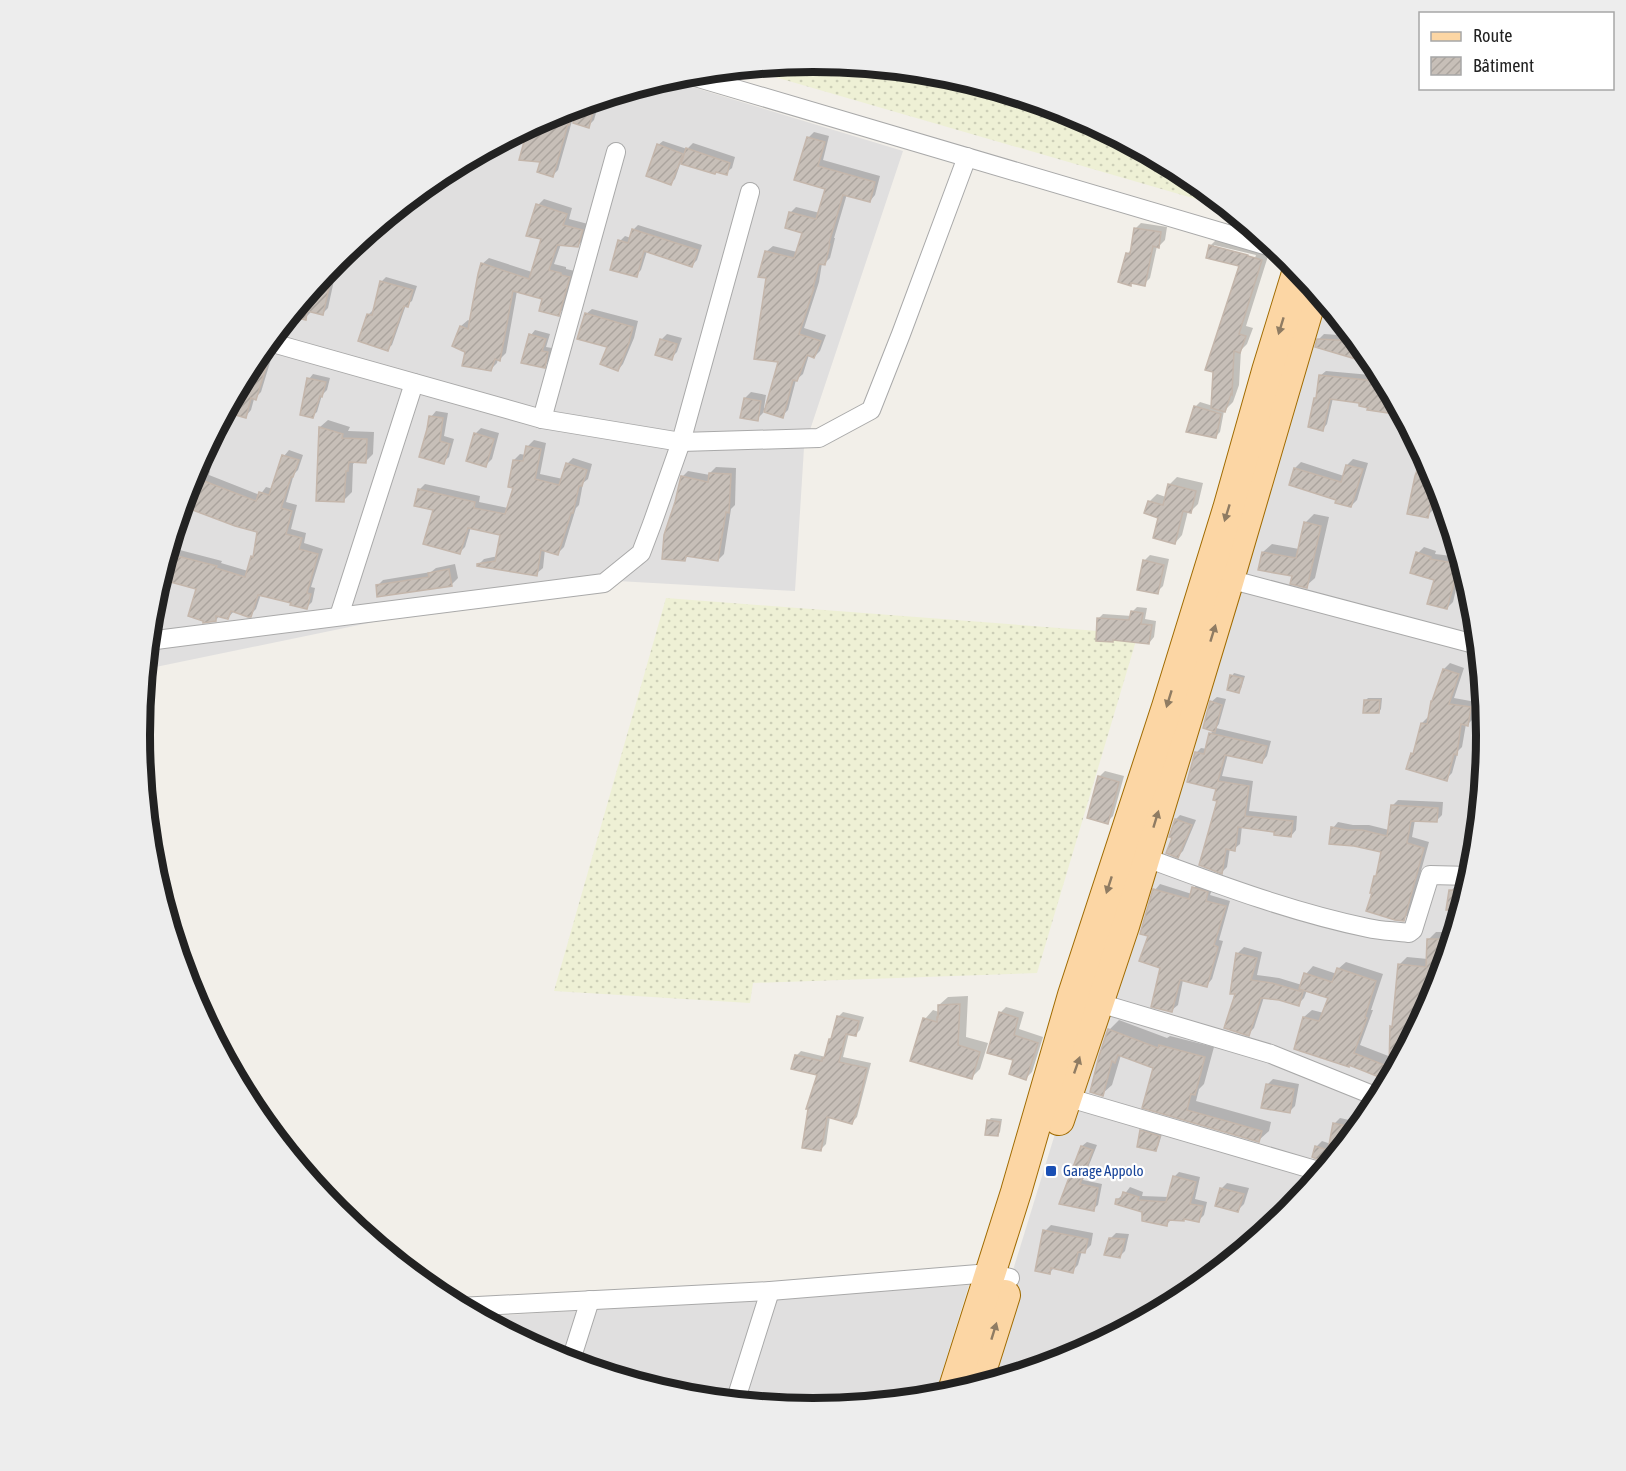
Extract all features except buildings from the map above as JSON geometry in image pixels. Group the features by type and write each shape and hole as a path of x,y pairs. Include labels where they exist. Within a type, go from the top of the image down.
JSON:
{"main road":[{"path":"978,1378 1036,1125 1085,999 1124,926 1144,857 1218,576 1228,510 1295,280"},
{"path":"957,1383 1000,1275 1066,1097 1085,999 1167,707 1218,576 1317,304"}],"street":[{"path":"708,81 1256,243"},
{"path":"542,419 616,152"},
{"path":"278,344 542,419 681,442 819,438 871,410 967,157"},
{"path":"156,640 604,583 641,553 681,442 750,192"},
{"path":"339,616 414,383"},
{"path":"1218,576 1470,643"},
{"path":"1144,857 1229,888 1317,916 1370,928 1409,933 1413,930 1430,875 1461,876"},
{"path":"1085,999 1271,1054 1371,1094"},
{"path":"1066,1097 1315,1170"},
{"path":"475,1306 770,1291 1000,1275"},
{"path":"737,1394 770,1291"},
{"path":"573,1353 590,1300"}],"shaded area":[{"path":"685,85 903,151 804,448 795,591 582,579 153,667 162,606 185,522 200,482 238,404 261,367 314,298 376,237 444,184 520,140 559,123 600,107"},
{"path":"1312,298 1365,367 1408,442 1441,522 1464,606 1475,692 1475,779 1464,865 1454,907 1426,989 1388,1067 1365,1104 1339,1139 1282,1205 1217,1262 1145,1310 1067,1348 1026,1364 980,1377"},
{"path":"969,1285 937,1387 856,1398 770,1398 684,1386 600,1364 520,1331 492,1316"}],"green space":[{"path":"856,73 942,85 985,95 1026,107 1106,140 1145,161 1208,202 764,74"},
{"path":"666,598 1138,634 1037,973 753,983 750,1003 554,991"}],"place":[{"name":"Garage Appolo","path":"1051,1171"}]}
